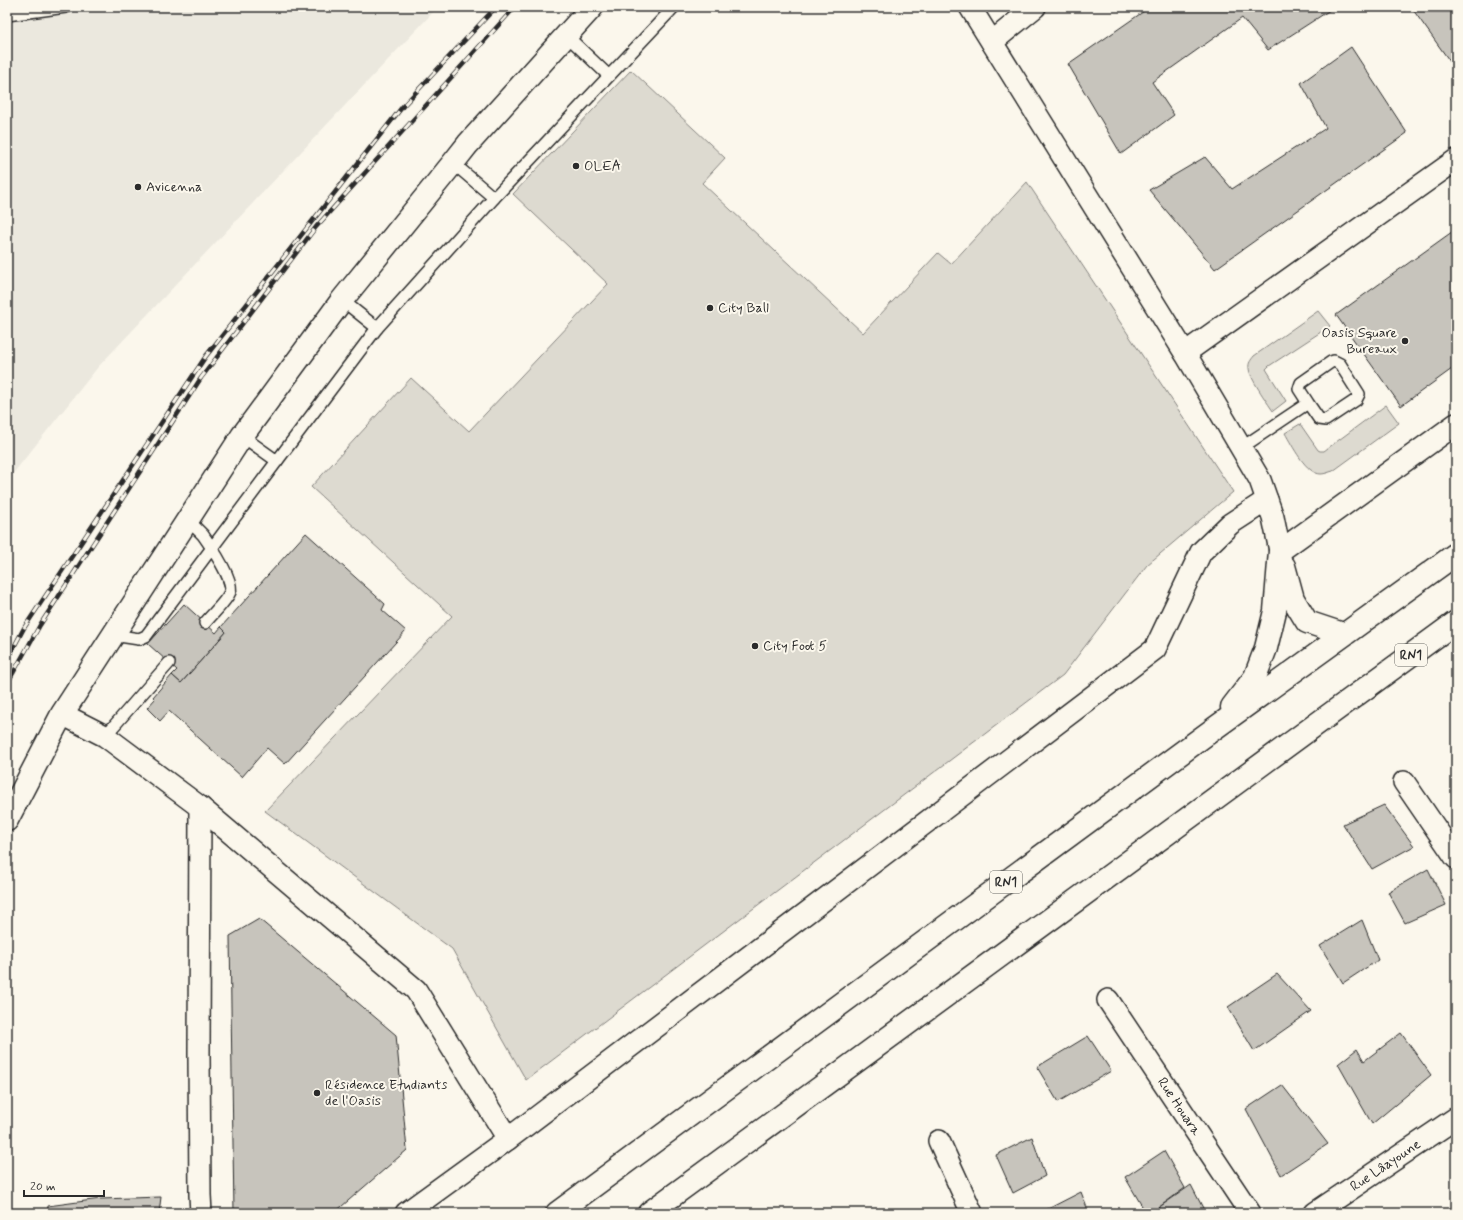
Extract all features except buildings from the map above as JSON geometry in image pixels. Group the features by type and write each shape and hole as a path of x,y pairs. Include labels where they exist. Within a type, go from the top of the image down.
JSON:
{"main road":[{"path":"7,820 62,714 242,436 342,300 453,163 592,7"},
{"path":"1280,551 1293,599 1307,622 1343,634"},
{"path":"1215,728 1255,677 1266,648 1275,611 1280,551"},
{"name":"RN1","path":"557,1213 1343,634 1456,554"},
{"name":"RN1","path":"649,1213 1456,622"},
{"path":"1366,688 1423,660 1456,639"}],"street":[{"path":"970,7 1185,353 1260,480 1273,517 1280,551 1456,424"},
{"path":"992,42 1035,7"},
{"path":"1185,353 1456,160"},
{"path":"406,1213 508,1139 1155,649 1201,552 1230,524 1267,500"},
{"path":"62,714 105,736 200,807 416,990 508,1139"},
{"path":"1404,782 1456,858"},
{"path":"200,807 199,1062 201,1213"},
{"name":"Rue Houara","path":"1108,1000 1250,1213"},
{"name":"Rue Lâayoune","path":"1315,1213 1456,1118"},
{"path":"939,1141 972,1213"}],"lane":[{"path":"7,15 66,7"},
{"path":"113,635 138,639 146,636 377,328 494,198 674,7"},
{"path":"566,35 608,76"},
{"path":"453,163 494,198"},
{"path":"342,300 377,328"},
{"path":"1334,361 1340,364 1359,394 1356,400 1326,420 1319,419 1308,404 1299,389 1301,383 1334,361"},
{"path":"1241,448 1308,404"},
{"path":"242,436 278,460"},
{"path":"188,520 202,534 212,548 230,582 231,591 205,623"},
{"path":"105,736 169,663"}],"shaded area":[{"name":"Avicenna","path":"7,7 438,7 98,367 7,481"},
{"name":"City Foot 5","path":"631,70 725,158 702,183 863,333 938,253 951,264 1027,182 1233,492 1147,565 1063,675 526,1080 452,949 265,811 452,616 311,487 411,378 469,431 608,284 513,194"},
{"path":"1318,311 1330,326 1266,369 1286,401 1273,411 1252,377 1249,363 1254,356"},
{"path":"1386,405 1399,423 1333,471 1326,473 1315,473 1310,469 1300,458 1285,433 1300,424 1318,450 1324,451"}],"railway":[{"path":"7,660 24,628 206,356 403,106 496,7"},
{"path":"7,684 40,625 201,378 316,227 515,7"}],"place":[{"name":"OLEA","path":"576,166"},
{"name":"Avicenna","path":"138,187"},
{"name":"City Ball","path":"710,308"},
{"name":"Oasis Square Bureaux","path":"1405,341"},
{"name":"City Foot 5","path":"755,646"},
{"name":"Résidence Etudiants de l'Oasis","path":"317,1093"}]}
